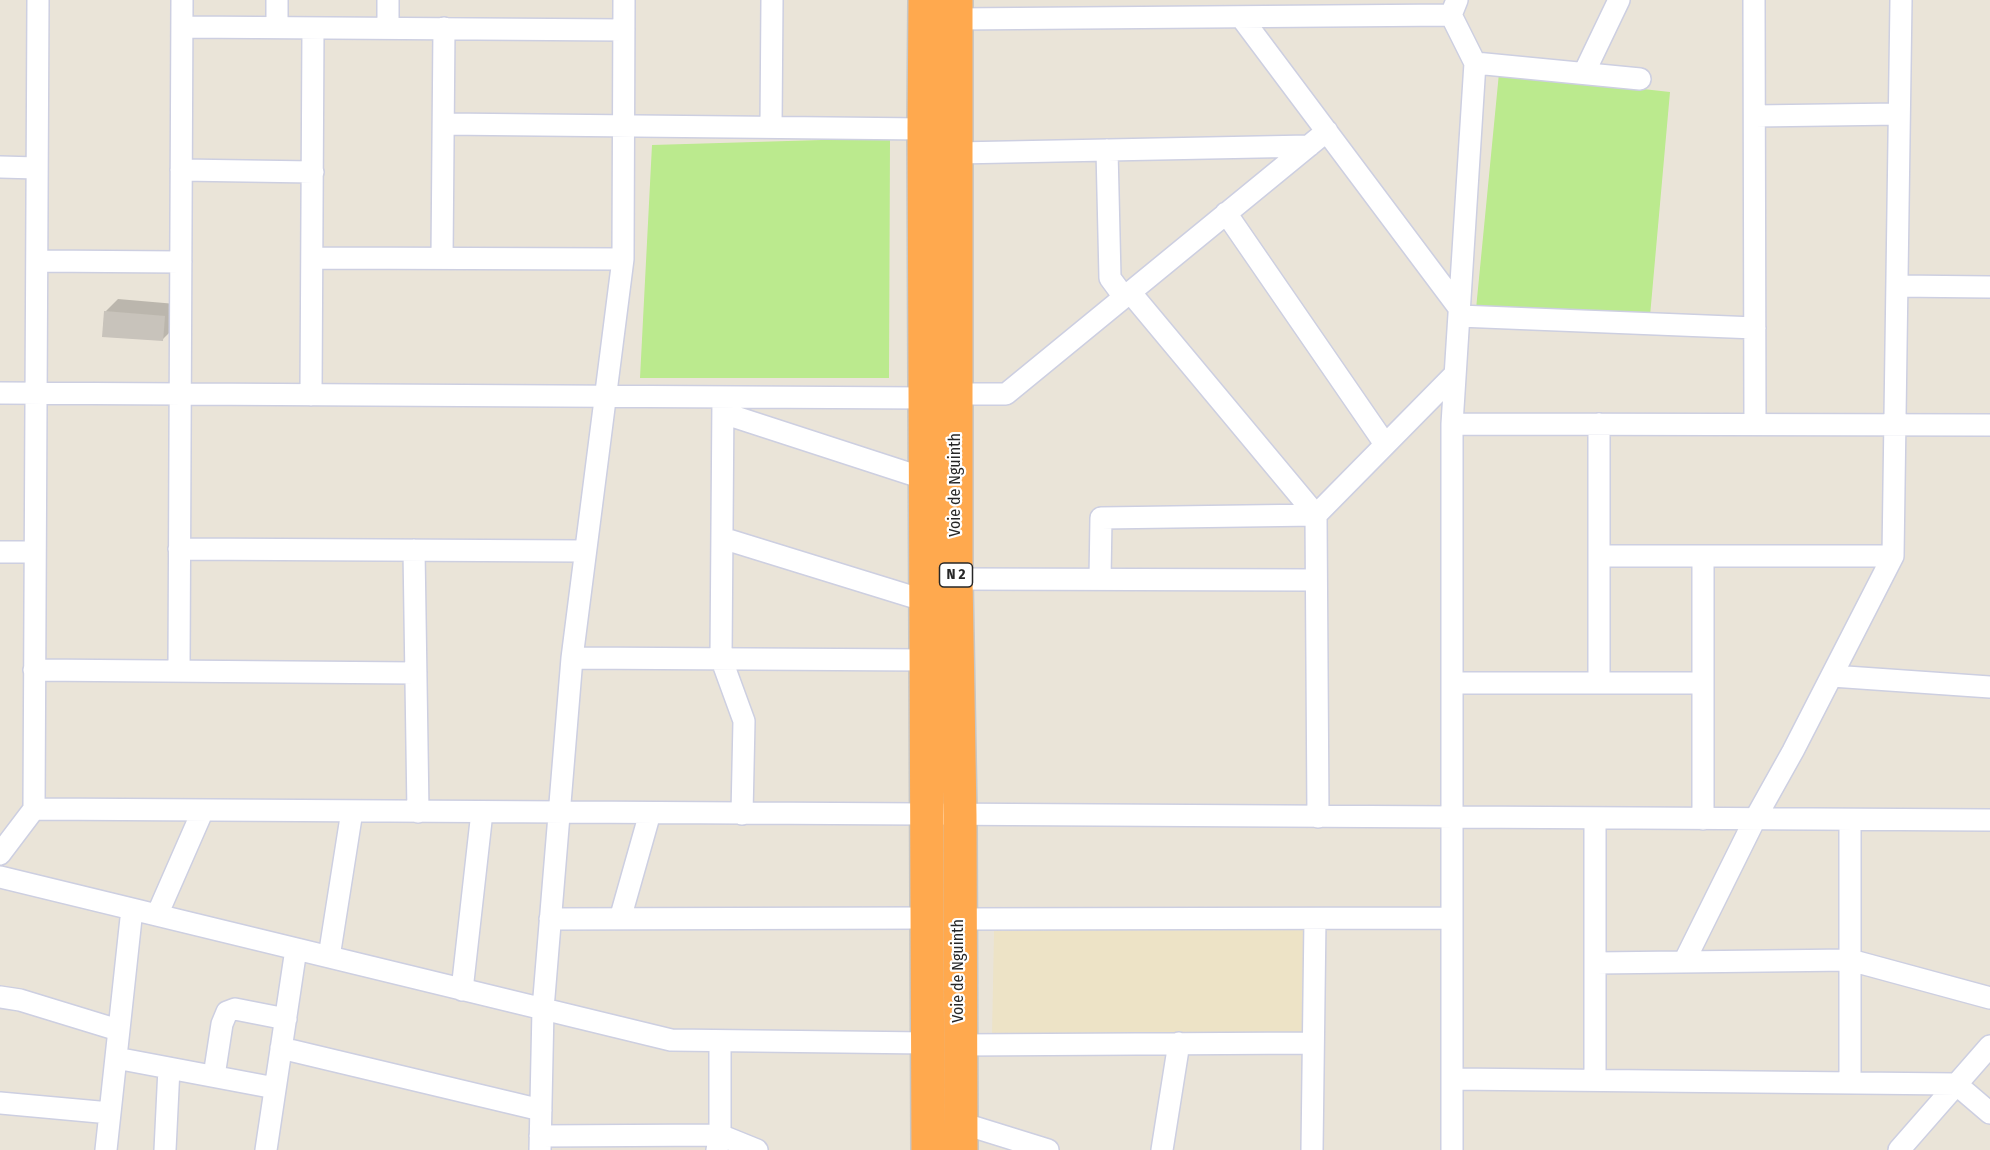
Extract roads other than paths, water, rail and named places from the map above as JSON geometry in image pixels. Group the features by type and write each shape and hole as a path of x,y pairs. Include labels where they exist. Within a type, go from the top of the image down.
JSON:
{"highway":[{"name":"Voie de Nguinth","path":"925,0 924,129 941,396 956,579 960,815 961,1137"},
{"name":"Voie de Nguinth","path":"928,1150 926,479 941,396 957,153 956,10"}],"street":[{"path":"0,854 34,809 38,0"},
{"path":"179,671 182,0"},
{"path":"277,0 277,27"},
{"path":"388,0 388,28"},
{"path":"624,0 623,260 572,658 543,1009 540,1143 719,1142 757,1150"},
{"path":"771,127 772,0"},
{"path":"1584,74 1620,0"},
{"path":"1754,0 1755,424"},
{"path":"1684,962 1755,819 1793,751 1893,556 1901,0"},
{"path":"956,10 1241,17 1272,8 1454,7 1475,63 1452,424 1452,1150"},
{"path":"1241,17 1459,312"},
{"path":"182,27 624,30"},
{"path":"311,395 313,28"},
{"path":"442,258 444,28"},
{"path":"1475,63 1640,79"},
{"path":"1755,116 1899,114"},
{"path":"444,124 924,129"},
{"path":"0,393 605,396 723,405 1006,394 1327,131"},
{"path":"957,153 1309,146"},
{"path":"1107,150 1110,278 1127,294 1316,515 1318,817"},
{"path":"0,167 37,168"},
{"path":"182,170 313,172"},
{"path":"1226,213 1385,444"},
{"path":"312,258 623,260"},
{"path":"37,261 181,262"},
{"path":"1897,286 1990,287"},
{"path":"1459,312 1755,328"},
{"path":"1100,579 1101,518 1316,515 1455,374"},
{"path":"723,405 926,479"},
{"path":"723,405 721,658 744,721 742,814"},
{"path":"1452,424 1990,424"},
{"path":"1599,424 1599,683"},
{"path":"722,538 926,601"},
{"path":"179,549 585,551"},
{"path":"414,550 418,812"},
{"path":"0,552 35,552"},
{"path":"1599,556 1893,556"},
{"path":"1703,556 1703,819"},
{"path":"956,579 1316,580"},
{"path":"572,658 926,660"},
{"path":"34,670 416,673"},
{"path":"1832,676 1990,687"},
{"path":"1452,683 1703,683"},
{"path":"34,809 1989,821"},
{"path":"157,915 203,810"},
{"path":"329,957 352,811"},
{"path":"462,990 482,812"},
{"path":"620,919 650,813"},
{"path":"1595,818 1596,1080"},
{"path":"1850,820 1850,1083"},
{"path":"0,877 671,1040 927,1042"},
{"path":"106,1150 132,909"},
{"path":"550,919 927,918"},
{"path":"959,919 1452,918"},
{"path":"1312,1150 1315,919"},
{"path":"269,1150 275,1088 296,949"},
{"path":"1596,963 1850,960 1990,998"},
{"path":"0,997 20,1000 118,1030"},
{"path":"214,1076 222,1024 227,1012 235,1009 286,1019"},
{"path":"719,1142 720,1041"},
{"path":"960,1044 1313,1042"},
{"path":"1162,1150 1179,1043"},
{"path":"1899,1150 1990,1046"},
{"path":"281,1048 541,1110"},
{"path":"116,1058 275,1088"},
{"path":"165,1150 169,1068"},
{"path":"1452,1078 1956,1084 1990,1113"},
{"path":"0,1103 110,1113"},
{"path":"961,1137 1048,1150"}]}
